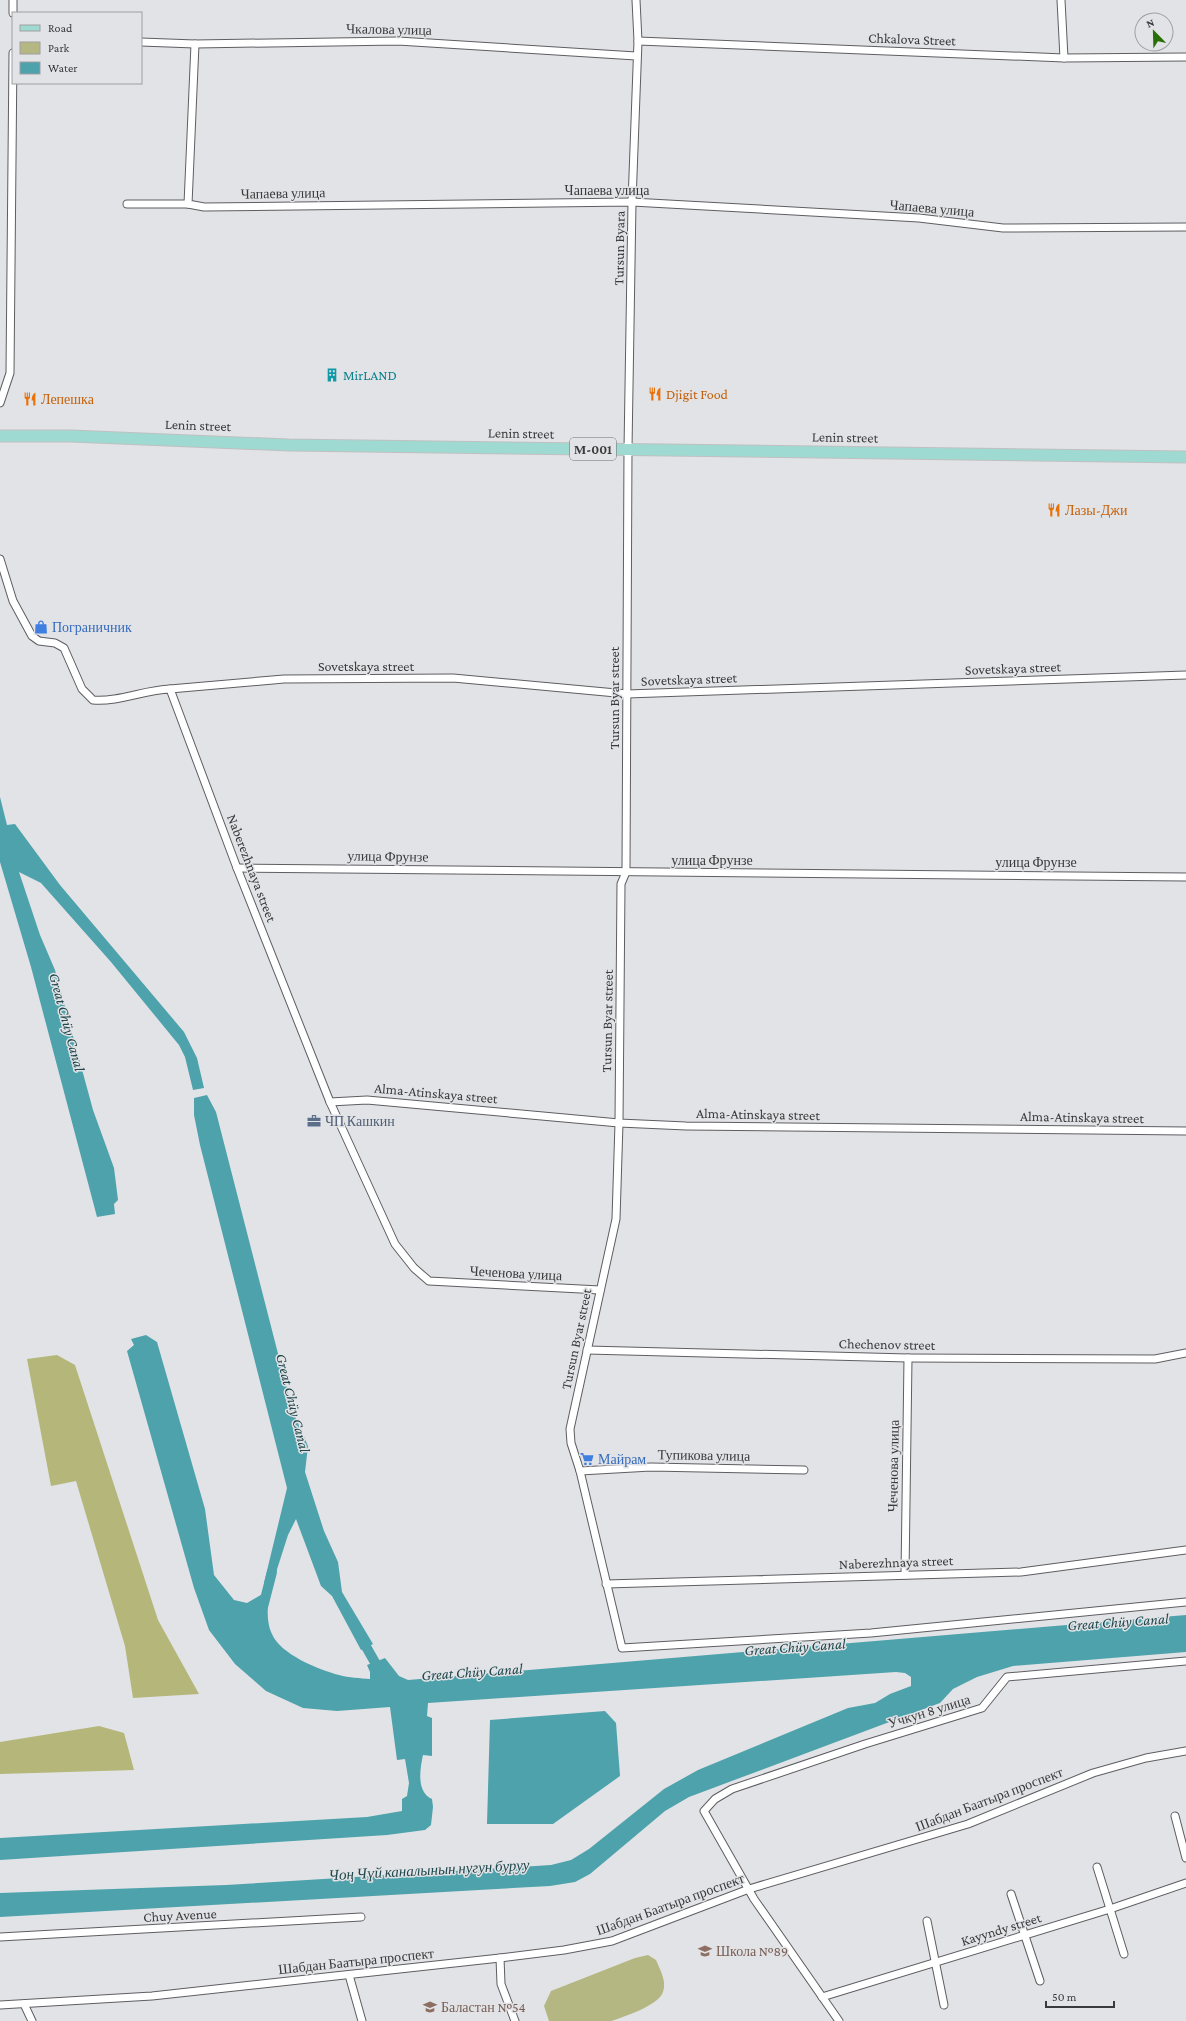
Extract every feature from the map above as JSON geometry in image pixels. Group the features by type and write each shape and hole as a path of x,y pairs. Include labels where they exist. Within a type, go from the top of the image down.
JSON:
{"main road":[{"name":"Lenin street","path":"0,436 79,436 289,445 1186,457"}],"street":[{"path":"13,12 14,0"},
{"name":"Tursun Byara","path":"628,449 632,202 636,56 638,41 636,0"},
{"path":"1061,0 1064,58"},
{"name":"Чкалова улица","path":"142,42 195,44 398,41 636,56"},
{"name":"Chkalova Street","path":"638,41 1064,58 1186,57"},
{"path":"188,204 195,44"},
{"path":"0,403 10,373 13,84"},
{"name":"Чапаева улица","path":"127,204 188,204 204,207 632,202 919,218 1003,228 1186,227"},
{"name":"Tursun Byar street","path":"628,449 626,872 621,884 619,1123 616,1219 570,1428 570,1443 580,1471 622,1648 871,1633 1186,1602"},
{"path":"0,559 13,601 32,636 39,641 55,643 64,648 82,688 93,700 103,700 170,689"},
{"name":"Sovetskaya street","path":"170,689 284,679 453,678 627,694 1186,675"},
{"name":"Naberezhnaya street","path":"170,689 237,868 330,1102 395,1244 414,1268 429,1281"},
{"name":"улица Фрунзе","path":"237,868 1186,877"},
{"name":"Alma-Atinskaya street","path":"330,1102 367,1100 619,1123 686,1126 1186,1131"},
{"name":"Чеченова улица","path":"429,1281 600,1290"},
{"name":"Chechenov street","path":"587,1350 908,1358 1155,1359 1186,1353"},
{"name":"Чеченова улица","path":"905,1575 908,1358"},
{"name":"Тупикова улица","path":"580,1471 652,1466 804,1470"},
{"name":"Naberezhnaya street","path":"606,1584 1021,1572 1186,1550"},
{"name":"Учкун 8 улица","path":"749,1889 704,1811 714,1799 732,1789 865,1744 982,1708 1007,1677 1186,1661"},
{"name":"Шабдан Баатыра проспект","path":"0,2005 152,1996 500,1958 564,1950 612,1941 749,1889 968,1824 1093,1773 1146,1758 1186,1751"},
{"path":"1175,1816 1186,1858"},
{"path":"1097,1867 1124,1954"},
{"name":"Kayyndy street","path":"822,1997 1110,1909 1186,1883"},
{"path":"749,1889 839,2021"},
{"path":"1011,1894 1040,1981"},
{"name":"Chuy Avenue","path":"0,1938 361,1917"},
{"path":"927,1922 944,2005"},
{"path":"500,1958 501,1984 515,2021"},
{"path":"349,1975 362,2021"},
{"path":"24,2004 32,2021"}],"green space":[{"path":"57,1355 75,1365 158,1620 199,1694 133,1698 125,1646 76,1481 51,1486 27,1359"},
{"path":"99,1726 124,1733 134,1770 0,1774 0,1742"},
{"path":"648,1955 656,1960 664,1980 664,1988 660,1997 648,2006 611,2021 549,2021 544,2006 551,1991 635,1958"}],"water":[{"path":"0,797 7,825 15,824 60,885 184,1032 197,1058 204,1088 193,1090 185,1057 179,1045 111,962 41,883 19,872 40,935 55,970 93,1110 114,1168 118,1200 114,1204 115,1214 97,1217 31,967 0,862"},
{"path":"207,1095 216,1112 293,1412 308,1446 305,1472 324,1531 338,1562 342,1592 373,1644 361,1650 332,1596 321,1586 296,1519 288,1535 272,1585 264,1583 287,1488 200,1145 194,1115 194,1098"},
{"path":"146,1335 157,1342 205,1509 214,1575 234,1600 247,1603 264,1593 268,1594 269,1625 276,1641 283,1648 301,1660 331,1673 347,1677 370,1679 370,1672 367,1665 385,1658 399,1676 408,1680 1186,1615 1186,1652 1013,1666 977,1677 953,1689 940,1703 689,1797 665,1811 590,1874 575,1882 550,1886 0,1917 0,1893 226,1885 551,1865 571,1860 589,1849 664,1789 698,1770 848,1708 875,1703 890,1694 911,1686 911,1677 905,1673 896,1672 428,1703 427,1716 432,1718 432,1756 423,1755 420,1780 423,1791 432,1799 433,1807 431,1825 425,1830 387,1835 0,1860 0,1838 367,1817 402,1811 402,1799 407,1796 409,1783 405,1759 397,1760 390,1707 337,1711 303,1708 266,1691 235,1664 209,1630 194,1588 127,1351 134,1345 131,1339"},
{"path":"605,1711 616,1723 620,1776 553,1824 487,1824 490,1720"}],"waterway":[{"path":"263,1607 272,1572"},
{"name":"Great Chüy Canal","path":"360,1636 381,1673"}],"place":[{"name":"MirLAND","path":"332,375"},
{"name":"Djigit Food","path":"655,394"},
{"name":"Лепешка","path":"30,399"},
{"name":"Лазы-Джи","path":"1054,510"},
{"name":"Пограничник","path":"41,627"},
{"name":"ЧП Кашкин","path":"314,1121"},
{"name":"Майрам","path":"587,1459"},
{"name":"Школа №89","path":"705,1951"},
{"name":"Баластан №54","path":"430,2007"}],"water label":[{"name":"Чоң Чүй каналынын нугун буруу","path":"429,1870"}]}
